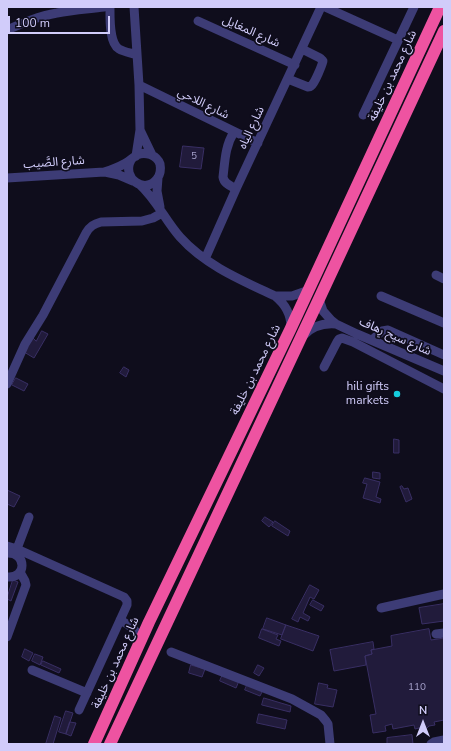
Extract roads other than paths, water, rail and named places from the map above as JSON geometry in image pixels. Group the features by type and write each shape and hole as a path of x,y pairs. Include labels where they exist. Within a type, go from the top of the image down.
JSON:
{"highway":[{"name":"شارع محمد بن خليفة","path":"94,744 150,622 309,290 440,7"},
{"path":"110,744 444,31"}],"street":[{"path":"7,30 46,15 104,7"},
{"path":"110,7 113,42 119,49 137,55"},
{"path":"134,7 140,130 133,158 128,168 130,177 148,193 165,218 196,253 219,269 275,296 283,304 289,314 291,325 290,330"},
{"name":"شارع الياه","path":"204,259 322,7"},
{"path":"325,7 398,40"},
{"path":"363,115 414,7"},
{"name":"شارع المغايل","path":"198,21 295,65"},
{"path":"288,79 310,87 313,84 323,62 322,59 302,49"},
{"name":"شارع اللاحي","path":"139,85 258,143"},
{"path":"140,130 152,155"},
{"path":"234,132 228,145 224,180 226,184 236,189"},
{"path":"133,158 146,153 156,158 160,165 158,197 161,211"},
{"name":"شارع الصَّيب","path":"104,172 118,167 133,158"},
{"name":"شارع الصَّيب","path":"7,178 104,172 119,175 136,182"},
{"path":"136,182 142,185 150,184 158,178"},
{"path":"7,384 25,344 44,315 86,232 90,227 95,223 101,222 142,221 153,218 161,211"},
{"path":"275,296 292,296 309,290"},
{"path":"381,296 444,323"},
{"name":"شارع سيح رِهاف","path":"319,299 323,311 331,320 355,338 372,340 444,370"},
{"path":"301,338 305,333 317,326 323,324 336,324"},
{"path":"372,340 382,330 386,330 444,355"},
{"path":"324,367 339,339 355,338 444,389"},
{"path":"13,552 29,517"},
{"path":"7,546 22,562 22,569 20,572 15,577 7,577"},
{"path":"13,552 126,598 128,603 123,621 79,710"},
{"path":"7,637 26,585 20,572"},
{"path":"381,608 444,594"},
{"path":"123,621 138,623 150,622"},
{"path":"123,621 135,630 142,640"},
{"path":"171,652 292,699 321,715 328,724 330,744"},
{"path":"32,670 87,693"},
{"path":"431,744 444,740"}],"place":[{"name":"hili gifts markets","path":"397,394"}]}
